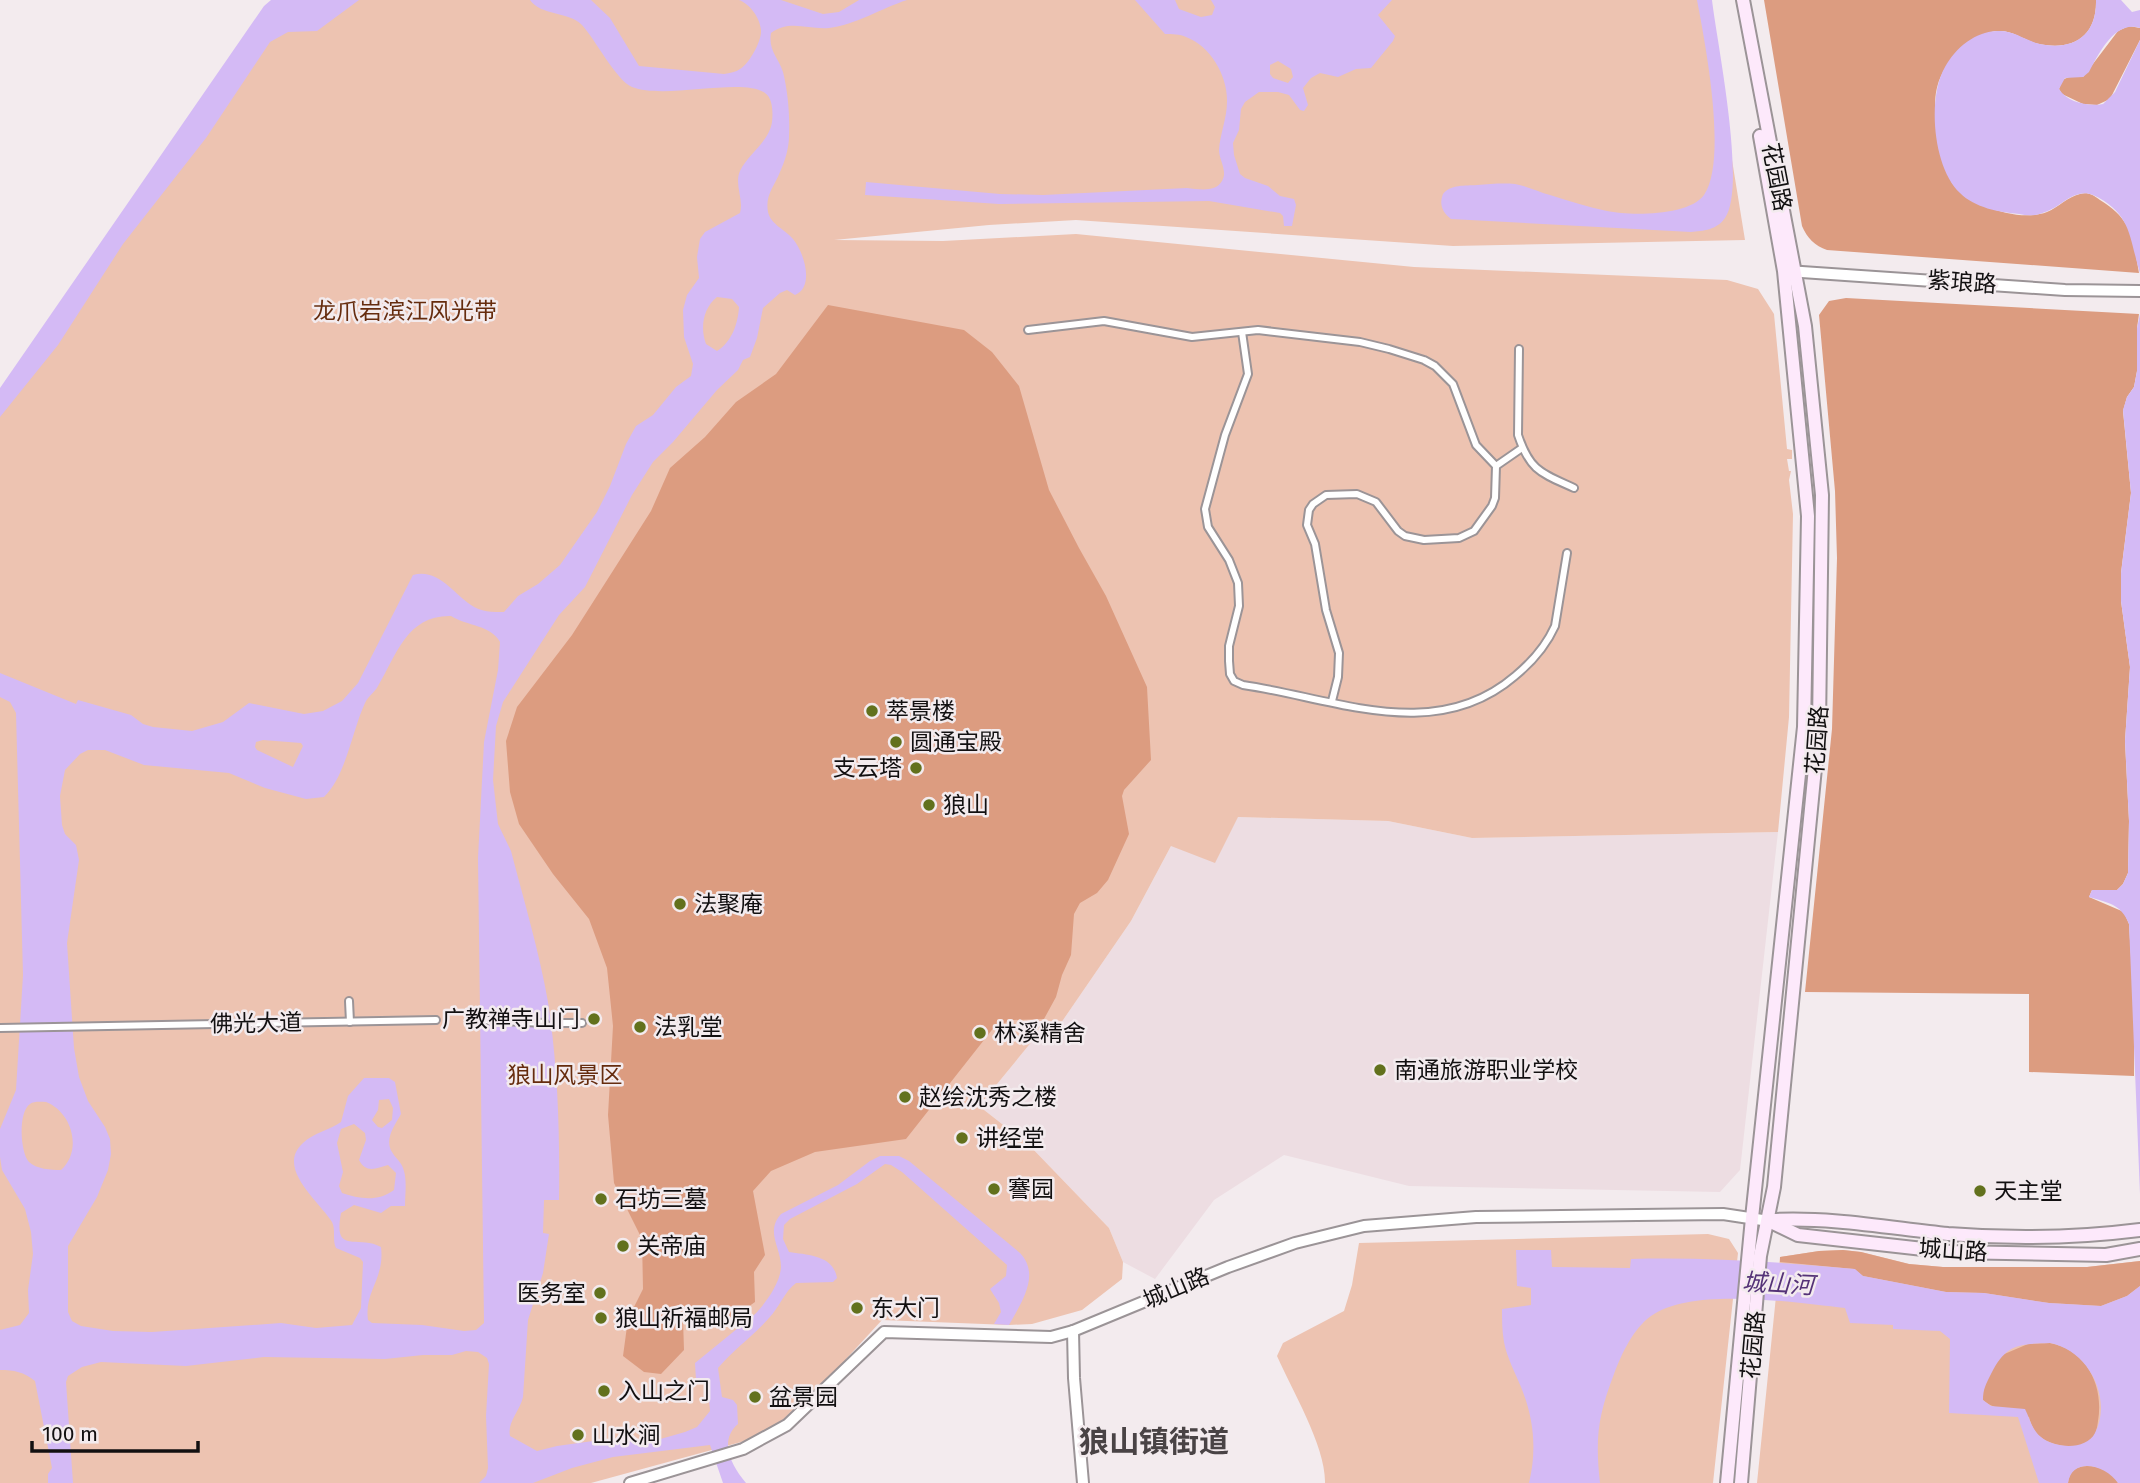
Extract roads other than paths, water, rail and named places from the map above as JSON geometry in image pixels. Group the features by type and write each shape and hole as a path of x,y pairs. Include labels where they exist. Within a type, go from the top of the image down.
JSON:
{"main road":[{"name":"花园路","path":"1736,0 1789,271 1805,326 1822,495 1819,727 1774,1187 1769,1221 1754,1255"},
{"name":"花园路","path":"1741,1483 1754,1255 1752,1218 1804,727 1808,516 1789,271 1743,0"},
{"name":"城山路","path":"1769,1221 1800,1219 1952,1234 2036,1237 2140,1230"},
{"name":"城山路","path":"1769,1221 1798,1235 1950,1252 2106,1255 2140,1249"},
{"name":"花园路","path":"1727,1483 1751,1303"}],"street":[{"name":"紫琅路","path":"1789,271 2065,290 2140,291"},
{"path":"1028,330 1104,321 1192,337 1242,332 1293,334 1370,345 1424,360 1435,366 1452,384 1476,445 1496,466 1495,498 1474,531 1460,538 1424,540 1405,536 1376,502 1357,494 1326,495 1309,510 1307,525 1317,552 1326,610 1339,653 1338,677 1332,701"},
{"path":"1242,332 1248,374 1225,435 1205,509 1208,527 1230,560 1238,583 1239,606 1229,646 1230,674 1234,681 1370,710 1417,714 1441,711 1485,698 1531,661 1552,634 1567,553"},
{"path":"1519,349 1518,435 1522,448 1529,462 1538,471 1574,488"},
{"path":"1496,466 1522,448"},
{"path":"349,1001 350,1022"},
{"name":"佛光大道","path":"0,1028 436,1020"},
{"path":"483,1020 545,1023"},
{"path":"563,1023 582,1023"},
{"name":"城山路","path":"630,1483 743,1449 787,1425 884,1332 1051,1337 1073,1331 1228,1267 1294,1243 1364,1226 1476,1217 1723,1214 1769,1221"},
{"path":"1073,1331 1083,1483"}],"water":[{"path":"271,0 359,0 317,31 288,32 270,42 206,138 123,244 58,345 0,417 0,388 264,6"},
{"path":"530,0 591,0 610,18 639,66 724,74 744,66 761,35 760,25 751,8 739,0 781,0 823,14 839,12 859,0 907,0 839,26 792,26 771,33 772,49 785,80 789,141 767,206 775,224 793,239 801,252 806,269 805,285 795,295 787,290 780,293 763,308 750,357 743,360 738,370 653,462 632,495 585,587 559,615 503,702 496,726 493,780 498,824 511,851 548,1002 556,1076 559,1150 559,1200 544,1200 543,1233 549,1234 543,1273 528,1320 523,1397 510,1426 510,1436 537,1451 600,1440 650,1442 697,1427 710,1411 708,1387 696,1380 695,1363 754,1315 771,1293 781,1267 774,1233 776,1221 781,1214 838,1185 880,1156 899,1156 909,1161 1020,1253 1029,1270 1027,1289 1009,1325 994,1324 1001,1312 990,1289 1006,1276 1007,1265 902,1172 885,1164 857,1184 790,1219 784,1225 783,1239 789,1252 825,1260 835,1270 837,1278 833,1282 796,1283 769,1318 718,1368 722,1397 733,1400 737,1405 738,1424 732,1431 728,1446 732,1462 746,1483 723,1483 710,1445 613,1457 572,1468 533,1483 479,1483 486,1476 488,1468 486,1416 489,1364 487,1358 478,1352 466,1351 452,1355 385,1359 264,1357 186,1366 101,1362 82,1367 68,1376 66,1382 73,1483 48,1483 48,1474 52,1468 35,1381 19,1372 0,1370 0,1330 20,1325 29,1313 28,1290 33,1254 25,1209 2,1170 0,1157 0,1129 16,1090 23,975 16,713 10,702 0,697 0,673 76,704 78,700 131,715 143,724 153,727 192,731 223,722 249,703 304,714 323,711 342,701 358,683 413,575 430,575 438,579 478,609 504,612 518,596 538,584 560,565 597,512 636,426 653,415 676,387 691,376 693,364 684,337 683,310 687,295 699,278 697,257 700,239 705,232 740,213 738,176 767,136 772,122 772,111 768,95 754,89 722,87 663,91 632,87 619,76 582,25 570,17 535,5","holes":["717,297 732,299 739,307 733,332 727,343 717,351 706,344 703,331 706,312","451,616 491,632 500,642 498,670 484,742 478,858 484,1323 476,1330 464,1331 422,1325 372,1323 368,1320 369,1301 380,1268 381,1247 344,1239 340,1235 341,1213 354,1205 381,1213 391,1206 405,1206 406,1184 403,1168 389,1142 391,1132 401,1114 395,1082 389,1078 364,1078 348,1096 341,1122 303,1143 296,1153 294,1163 302,1184 332,1222 336,1248 360,1258 363,1262 361,1308 352,1325 316,1328 281,1323 152,1332 113,1331 81,1326 72,1321 68,1312 68,1246 97,1197 108,1170 111,1154 110,1139 88,1101 79,1077 74,1048 67,943 79,860 76,845 65,834 62,825 60,796 65,770 80,754 88,750 105,750 144,765 229,773 265,788 306,799 324,797 338,777 366,701 377,688 405,639 424,622 436,617","263,740 301,743 303,746 293,767 255,747 256,742","389,1099 393,1108 392,1120 382,1128 372,1120 378,1110 379,1100","36,1102 46,1102 55,1107 72,1132 72,1152 61,1170 44,1169 32,1164 26,1157 22,1123 26,1108","354,1124 365,1133 366,1140 359,1160 368,1169 388,1165 396,1173 394,1190 382,1196 368,1198 342,1193 339,1186 343,1172 337,1143 341,1129"]},
{"path":"1135,0 1175,0 1179,9 1201,17 1212,15 1215,7 1211,0 1392,0 1378,15 1395,36 1371,68 1356,69 1338,77 1320,73 1311,78 1303,88 1308,105 1304,111 1300,110 1289,95 1278,92 1259,92 1245,102 1241,109 1239,130 1233,143 1240,174 1268,186 1280,196 1294,199 1296,205 1292,226 1284,226 1280,213 1209,201 999,204 865,195 866,182 1000,194 1043,195 1206,189 1219,185 1224,177 1219,150 1227,108 1225,83 1216,64 1203,47 1184,36 1165,34","holes":["1278,61 1291,69 1293,77 1288,83 1273,78 1270,74 1270,65"]},
{"path":"1697,0 1712,0 1729,113 1733,176 1731,201 1722,222 1710,229 1691,232 1451,219 1445,214 1442,198 1450,189 1496,184 1519,185 1617,213 1673,211 1696,202 1704,195 1711,178 1714,156 1709,71"},
{"path":"2096,0 2121,0 2132,12 2140,10 2140,28 2131,27 2116,33 2103,48 2089,72 2083,77 2065,78 2059,89 2078,103 2103,104 2115,92 2140,40 2140,273 2127,228 2122,218 2106,202 2093,195 2080,194 2051,210 2032,215 1980,206 1966,198 1951,182 1944,167 1936,132 1939,80 1950,60 1968,41 1983,33 2000,31 2036,43 2070,43 2086,33 2092,24"},
{"path":"2140,314 2140,1194 2129,924 2118,908 2089,897 2092,890 2117,890 2128,873 2129,821 2125,741 2130,667 2121,601 2121,573 2131,493 2123,410 2134,387 2137,371 2137,328"},
{"name":"城山河","path":"1516,1250 1551,1250 1552,1267 1630,1268 1631,1259 1715,1259 1799,1264 1855,1269 1863,1276 1946,1292 1984,1293 2049,1303 2101,1306 2127,1296 2140,1286 2140,1483 2118,1483 2098,1468 2082,1466 2071,1475 2068,1483 2039,1483 2018,1417 1949,1413 1950,1339 1940,1331 1893,1329 1893,1325 1850,1323 1845,1308 1773,1300 1718,1299 1692,1301 1669,1307 1651,1316 1633,1335 1624,1350 1604,1402 1598,1440 1600,1483 1529,1483 1533,1459 1531,1423 1525,1399 1507,1354 1502,1330 1502,1309 1531,1305 1531,1288 1517,1286","holes":["2039,1343 2064,1347 2086,1365 2099,1391 2101,1405 2100,1419 2091,1439 2070,1446 2054,1444 2041,1437 2033,1428 2025,1409 1991,1406 1983,1400 1991,1374 2008,1351 2021,1345"]}],"place":[{"name":"萃景楼","path":"872,711"},
{"name":"圆通宝殿","path":"896,742"},
{"name":"支云塔","path":"916,768"},
{"name":"狼山","path":"929,805"},
{"name":"法聚庵","path":"680,904"},
{"name":"广教禅寺山门","path":"594,1019"},
{"name":"法乳堂","path":"640,1027"},
{"name":"林溪精舍","path":"980,1033"},
{"name":"南通旅游职业学校","path":"1380,1070"},
{"name":"赵绘沈秀之楼","path":"905,1097"},
{"name":"讲经堂","path":"962,1138"},
{"name":"謇园","path":"994,1189"},
{"name":"天主堂","path":"1980,1191"},
{"name":"石坊三墓","path":"601,1199"},
{"name":"关帝庙","path":"623,1246"},
{"name":"医务室","path":"600,1293"},
{"name":"东大门","path":"857,1308"},
{"name":"狼山祈福邮局","path":"601,1318"},
{"name":"入山之门","path":"604,1391"},
{"name":"盆景园","path":"755,1397"},
{"name":"山水涧","path":"578,1435"}],"district":[{"name":"狼山镇街道","path":"1154,1442"}],"park label":[{"name":"龙爪岩滨江风光带","path":"405,311"},
{"name":"狼山风景区","path":"565,1075"}]}
